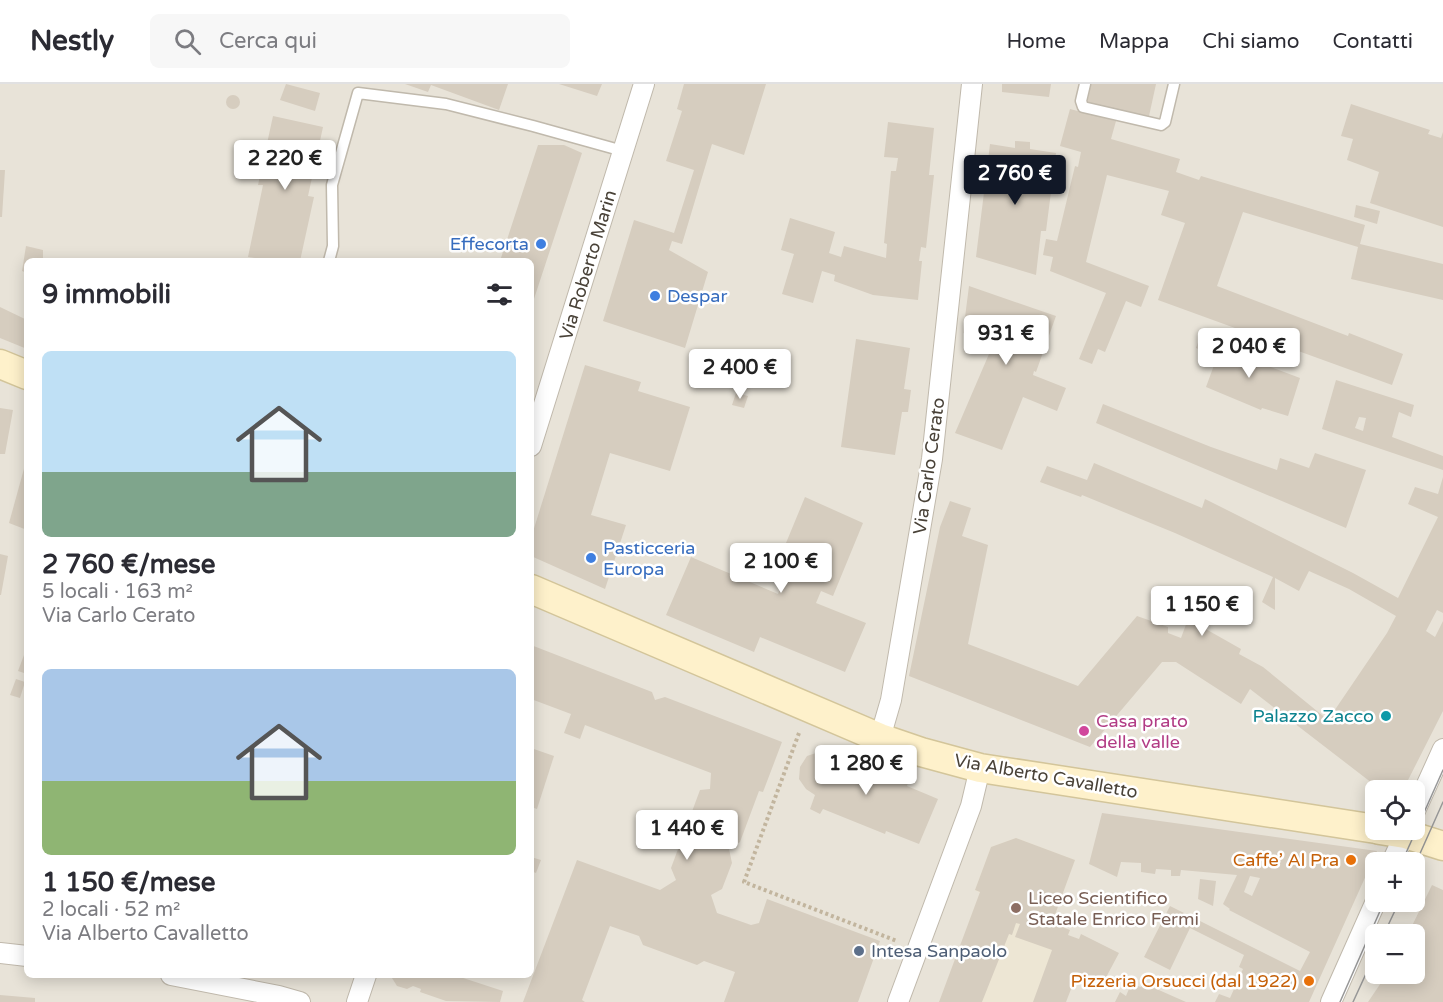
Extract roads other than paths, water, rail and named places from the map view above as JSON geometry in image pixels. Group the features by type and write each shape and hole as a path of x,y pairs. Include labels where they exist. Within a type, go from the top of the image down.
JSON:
{"street":[{"name":"Via Roberto Marin","path":"534,436 645,84"},
{"name":"Via Carlo Cerato","path":"880,738 891,700 932,459 972,84"},
{"path":"0,364 24,374"},
{"name":"Via Alberto Cavalletto","path":"534,590 807,708 921,752 980,768 1365,827"},
{"path":"1425,783 1443,749"},
{"path":"898,1002 971,806 980,768"},
{"path":"1425,837 1443,846"},
{"path":"1331,1002 1371,912"},
{"path":"0,953 24,956"},
{"path":"186,978 300,1002"},
{"path":"357,1002 365,978"}],"lane":[{"path":"1085,84 1081,101 1083,107 1161,125 1165,122 1174,84"},
{"path":"330,258 333,246 332,185 358,93 446,104 623,151"}],"tram line":[{"path":"1406,852 1443,770"},
{"path":"1421,852 1443,802"},
{"path":"1340,1002 1380,912"},
{"path":"1389,924 1394,912"},
{"path":"1353,1002 1365,976"}],"place":[{"name":"Effecorta","path":"541,244"},
{"name":"Despar","path":"655,296"},
{"name":"Pasticceria Europa","path":"591,558"},
{"name":"Palazzo Zacco","path":"1386,716"},
{"name":"Casa prato della valle","path":"1084,731"},
{"name":"Caffe’ Al Pra","path":"1351,860"},
{"name":"Liceo Scientifico Statale Enrico Fermi","path":"1016,908"},
{"name":"Intesa Sanpaolo","path":"859,951"},
{"name":"Pizzeria Orsucci (dal 1922)","path":"1309,981"}]}
